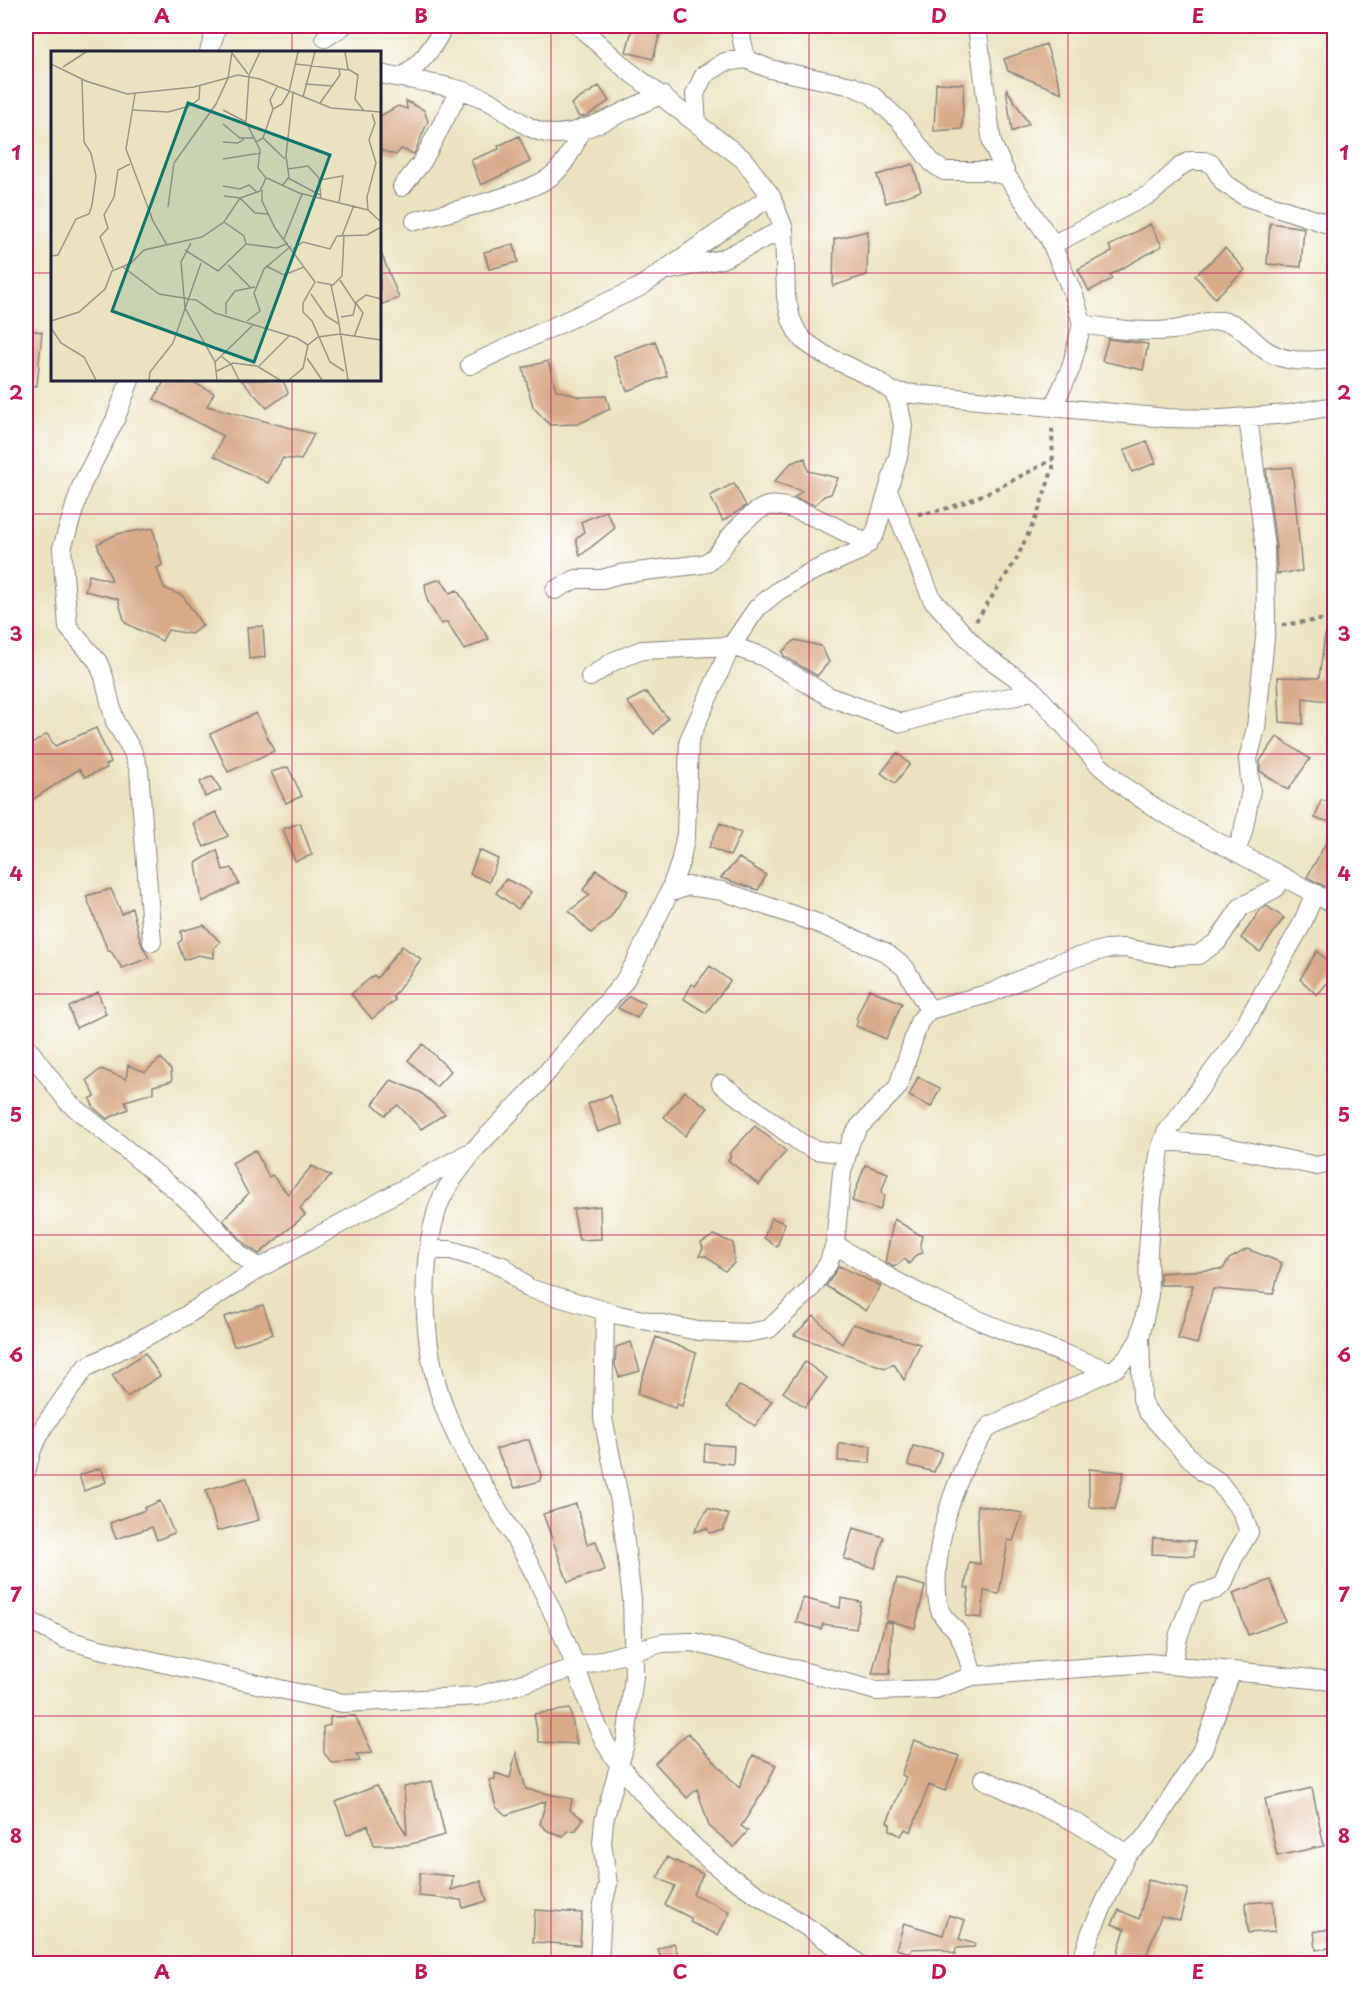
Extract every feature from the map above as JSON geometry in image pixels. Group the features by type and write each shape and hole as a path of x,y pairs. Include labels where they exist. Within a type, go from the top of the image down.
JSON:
{"street":[{"path":"209,51 217,26"},
{"path":"325,38 343,26"},
{"path":"400,78 420,62 443,26"},
{"path":"579,26 626,69 743,159 771,196 784,229 786,297 790,319 797,332 803,340 823,354 875,379 893,392 902,410 903,426 880,522 868,544 778,591 757,608 731,646 689,740 686,834 680,863 669,893 635,963 610,1000 474,1150 451,1182 437,1208 428,1250 428,1316 433,1367 448,1416 537,1579 576,1668 592,1715 618,1763 656,1807 723,1871 818,1932 859,1964"},
{"path":"739,26 746,59"},
{"path":"977,26 992,143 1007,176 1052,245 1075,298 1082,324 1071,368 1053,407"},
{"path":"697,124 695,94 704,75 725,62 746,59 770,69 867,92 900,122 932,163 944,171 987,171 1007,176"},
{"path":"381,74 459,92 491,102 528,126 544,133 566,132 582,128 662,95"},
{"path":"402,187 422,162 459,92"},
{"path":"415,221 482,204 543,182 556,173 572,150 582,128"},
{"path":"1052,245 1152,193 1190,161 1204,161 1212,164 1224,183 1246,197 1335,226"},
{"path":"470,365 640,287 771,196"},
{"path":"663,272 722,259 784,229"},
{"path":"1082,324 1129,331 1174,330 1207,322 1229,322 1264,350 1285,359 1313,361 1335,359"},
{"path":"130,381 115,420 74,505 63,548 64,598 68,627 98,662 115,722 132,750 139,770 152,942"},
{"path":"893,392 1167,418 1248,417 1288,414 1335,406"},
{"path":"1236,852 1243,832 1251,790 1248,759 1256,728 1266,627 1264,548 1248,417"},
{"path":"888,494 899,515 926,590 965,638 981,653 1032,689 1100,766 1127,789 1163,813 1335,904"},
{"path":"555,590 576,579 602,579 620,574 703,564 714,557 739,527 759,510 770,506 810,515 868,544"},
{"path":"590,677 614,661 642,650 731,646 762,656 830,697 902,723 963,705 1017,696 1032,689"},
{"path":"428,1250 451,1250 503,1266 528,1288 605,1311 698,1330 759,1332 782,1319 810,1290 828,1264 835,1244 839,1192 846,1154 860,1127 898,1087 919,1022 929,1010 1001,990 1060,962 1106,949 1125,948 1168,956 1198,955 1217,942 1241,907 1276,888 1282,876"},
{"path":"669,893 688,886 722,891 817,922 885,952 905,969 929,1010"},
{"path":"1172,1665 1179,1634 1193,1597 1196,1594 1215,1590 1223,1584 1233,1559 1249,1532 1242,1512 1218,1481 1203,1472 1147,1411 1142,1399 1140,1338 1149,1295 1148,1250 1152,1199 1163,1141 1173,1121 1247,1022 1302,926 1314,893"},
{"path":"26,1046 68,1102 177,1191 204,1215 240,1255 260,1268"},
{"path":"721,1083 801,1143 816,1150 846,1154"},
{"path":"1163,1141 1218,1145 1317,1166 1335,1162"},
{"path":"26,1472 32,1449 44,1426 85,1368 182,1318 260,1268 474,1150"},
{"path":"835,1244 864,1264 964,1315 1109,1371"},
{"path":"599,1964 602,1909 608,1884 602,1843 618,1763 626,1740 634,1676 632,1599 620,1502 603,1418 605,1311"},
{"path":"973,1676 959,1636 940,1610 937,1577 941,1542 953,1496 976,1444 990,1426 1109,1371 1131,1353 1140,1338"},
{"path":"26,1619 65,1639 95,1648 343,1703 478,1696 662,1643 693,1642 877,1691 936,1689 973,1676 1121,1665 1172,1665 1230,1673 1335,1681"},
{"path":"1080,1964 1090,1932 1127,1854 1147,1836 1204,1748 1230,1673"},
{"path":"983,1779 1075,1822 1127,1854"}],"path":[{"path":"1335,153 1330,162 1335,182"},
{"path":"965,638 1016,560 1037,515 1053,468 1053,407"},
{"path":"899,515 928,513 985,494 1052,460"},
{"path":"1266,627 1335,618"}],"building":[{"path":"633,26 662,26 653,59 626,52"},
{"path":"1046,44 1062,93 1008,71 1004,59"},
{"path":"936,83 964,84 962,129 934,131"},
{"path":"599,86 609,101 587,116 579,117 571,104"},
{"path":"1006,88 1029,124 1012,132"},
{"path":"406,101 424,110 428,121 414,154 401,149 396,155 381,150 381,115 398,106 407,109"},
{"path":"519,136 530,162 481,185 471,160 499,149 498,146"},
{"path":"913,164 921,191 886,203 877,175"},
{"path":"1270,223 1304,228 1301,267 1267,264"},
{"path":"1150,224 1162,246 1110,275 1112,279 1089,291 1078,269 1112,252 1109,246"},
{"path":"868,231 867,275 833,286 834,239"},
{"path":"514,244 518,262 489,269 484,252"},
{"path":"1225,248 1245,270 1215,298 1195,276"},
{"path":"381,253 399,298 381,305"},
{"path":"26,330 42,332 37,386 26,385"},
{"path":"1108,339 1148,344 1143,370 1102,361"},
{"path":"655,341 667,376 627,391 614,356"},
{"path":"548,361 556,390 580,397 606,396 610,409 578,424 550,425 533,407 523,368"},
{"path":"164,381 191,381 214,393 207,406 314,434 301,460 283,458 268,483 214,456 223,436 154,399"},
{"path":"242,381 283,381 288,393 267,408"},
{"path":"1147,441 1156,463 1132,472 1124,450"},
{"path":"805,458 808,471 838,478 831,494 824,496 815,505 794,498 802,491 774,482 791,463"},
{"path":"1292,467 1302,571 1277,574 1276,547 1266,469"},
{"path":"734,483 746,506 723,521 710,496"},
{"path":"606,511 615,528 580,556 576,539 584,532 581,522"},
{"path":"153,528 162,565 157,568 164,588 183,596 203,626 191,634 168,630 162,641 125,623 118,599 85,591 89,575 112,581 97,544 117,534"},
{"path":"441,579 450,593 457,590 489,639 464,650 447,622 441,624 427,600 425,584"},
{"path":"263,626 265,657 249,659 247,627"},
{"path":"1325,635 1335,636 1335,702 1303,698 1303,724 1280,722 1278,677 1319,678"},
{"path":"795,640 821,646 829,662 817,676 784,656 782,652"},
{"path":"646,692 668,718 654,734 627,702"},
{"path":"256,713 274,751 228,772 210,734"},
{"path":"96,728 111,762 106,765 107,768 85,777 79,769 26,804 26,748 47,734 55,746"},
{"path":"1277,737 1310,759 1288,790 1260,771 1260,761"},
{"path":"897,753 910,764 895,783 881,773"},
{"path":"288,767 302,796 286,803 271,772"},
{"path":"212,776 221,790 205,797 200,782"},
{"path":"1321,800 1335,804 1335,823 1315,818"},
{"path":"216,812 228,836 204,847 193,823"},
{"path":"300,823 312,855 295,861 283,829"},
{"path":"720,823 741,833 730,856 709,847"},
{"path":"1335,827 1335,892 1307,877"},
{"path":"217,850 223,870 232,868 239,884 202,902 196,863"},
{"path":"479,850 498,859 489,882 470,874"},
{"path":"739,858 766,875 758,890 721,878"},
{"path":"596,870 628,891 610,918 591,933 569,911 590,895 583,890"},
{"path":"506,879 531,892 518,909 496,893"},
{"path":"111,889 122,914 132,908 141,943 149,958 122,968 110,950 108,951 86,896"},
{"path":"1267,906 1284,918 1260,952 1241,938 1261,909"},
{"path":"204,925 220,942 214,948 214,958 198,955 184,960 178,943 182,940 181,931"},
{"path":"402,946 421,959 393,997 395,1000 372,1019 351,994 374,975 377,978"},
{"path":"1317,951 1335,967 1335,974 1317,995 1300,979"},
{"path":"710,966 730,981 706,1013 684,999 692,984 695,986"},
{"path":"869,989 902,1003 886,1039 856,1026 858,1020 856,1019"},
{"path":"98,992 106,1014 76,1028 69,1007"},
{"path":"629,996 645,1004 637,1018 618,1008"},
{"path":"423,1044 451,1071 436,1087 408,1060"},
{"path":"161,1058 171,1070 172,1081 153,1086 153,1093 125,1101 128,1109 107,1119 94,1108 90,1099 95,1096 87,1080 101,1069 126,1079 128,1065 145,1072"},
{"path":"918,1077 940,1088 931,1107 909,1096"},
{"path":"391,1080 420,1092 445,1114 421,1129 398,1105 385,1115 373,1104"},
{"path":"685,1091 708,1108 685,1136 664,1117"},
{"path":"610,1095 622,1124 598,1132 588,1104"},
{"path":"755,1126 786,1151 759,1185 728,1160 731,1156 729,1154"},
{"path":"255,1150 269,1177 272,1175 288,1194 312,1166 331,1176 300,1208 305,1215 259,1254 247,1246 223,1220 248,1194 232,1163"},
{"path":"865,1165 888,1173 881,1193 885,1195 880,1210 852,1201"},
{"path":"600,1206 601,1239 579,1240 573,1209"},
{"path":"771,1218 785,1223 777,1247 764,1238"},
{"path":"894,1219 922,1236 920,1244 923,1253 916,1255 909,1264 905,1259 894,1267 885,1262"},
{"path":"714,1235 733,1243 734,1263 725,1271 706,1256 699,1256 703,1248 701,1243"},
{"path":"1247,1249 1282,1263 1273,1294 1213,1289 1197,1344 1178,1339 1193,1285 1160,1285 1160,1273 1223,1269 1229,1259"},
{"path":"839,1266 881,1286 866,1311 826,1286"},
{"path":"263,1305 273,1334 234,1346 224,1317"},
{"path":"814,1316 842,1344 853,1324 920,1344 904,1380 894,1364 885,1368 794,1335"},
{"path":"656,1337 696,1353 682,1406 677,1404 675,1408 637,1394"},
{"path":"631,1342 640,1371 619,1377 615,1364 616,1347"},
{"path":"145,1353 160,1376 127,1397 112,1375"},
{"path":"805,1362 827,1378 805,1407 783,1392"},
{"path":"739,1386 772,1401 755,1426 727,1407"},
{"path":"529,1440 541,1475 540,1481 515,1488 496,1449"},
{"path":"705,1444 734,1446 733,1464 704,1461"},
{"path":"839,1444 871,1446 870,1463 838,1461"},
{"path":"913,1446 942,1452 934,1472 908,1465"},
{"path":"101,1468 106,1482 84,1491 79,1475"},
{"path":"1089,1469 1124,1472 1115,1509 1089,1507"},
{"path":"247,1478 259,1520 217,1531 206,1490"},
{"path":"160,1501 174,1533 157,1540 152,1527 116,1539 110,1523 145,1510 144,1508"},
{"path":"576,1504 587,1544 596,1541 605,1570 568,1582 543,1514"},
{"path":"977,1505 1023,1513 1013,1541 1008,1540 999,1594 984,1591 982,1618 966,1616 969,1588 965,1588 969,1562 980,1564"},
{"path":"708,1508 729,1515 723,1530 709,1533 707,1528 694,1532"},
{"path":"853,1528 884,1537 875,1568 844,1559"},
{"path":"1153,1538 1195,1541 1194,1556 1152,1554"},
{"path":"897,1578 925,1586 915,1628 886,1620"},
{"path":"1271,1580 1285,1621 1248,1635 1233,1593"},
{"path":"803,1598 840,1608 841,1598 861,1602 856,1629 823,1624 821,1629 796,1622"},
{"path":"885,1622 892,1623 890,1674 872,1674"},
{"path":"570,1709 577,1744 539,1742 534,1714"},
{"path":"355,1716 373,1753 356,1754 360,1761 332,1763 324,1753 323,1727 330,1725 330,1717"},
{"path":"688,1733 739,1788 753,1755 776,1765 765,1789 741,1826 748,1831 734,1847 709,1826 697,1789 687,1798 655,1763"},
{"path":"914,1740 959,1756 945,1791 929,1785 911,1832 905,1829 901,1836 890,1830 890,1824 887,1822 906,1777 901,1775"},
{"path":"516,1753 526,1789 572,1799 570,1810 583,1819 576,1830 567,1831 563,1836 548,1831 540,1824 546,1801 506,1815 496,1807 489,1780 495,1779 495,1773 510,1778"},
{"path":"432,1781 445,1835 407,1845 374,1845 368,1825 347,1835 336,1802 376,1786 407,1835 404,1787"},
{"path":"1312,1788 1324,1846 1277,1856 1265,1799"},
{"path":"667,1857 703,1874 693,1894 730,1912 718,1935 690,1922 691,1918 665,1905 675,1886 658,1878"},
{"path":"420,1873 453,1876 451,1890 481,1881 487,1901 463,1908 461,1900 418,1896"},
{"path":"1148,1880 1188,1889 1180,1920 1161,1916 1143,1964 1115,1961 1125,1929 1112,1924 1119,1910 1139,1919"},
{"path":"1273,1901 1275,1931 1248,1933 1246,1903"},
{"path":"535,1910 582,1913 580,1945 533,1942"},
{"path":"949,1915 965,1920 959,1939 975,1944 974,1947 956,1948 955,1954 939,1948 912,1949 910,1953 896,1949 904,1923 943,1935"},
{"path":"1335,1929 1335,1947 1316,1950 1314,1931"},
{"path":"674,1943 681,1964 663,1964 658,1949"}]}
